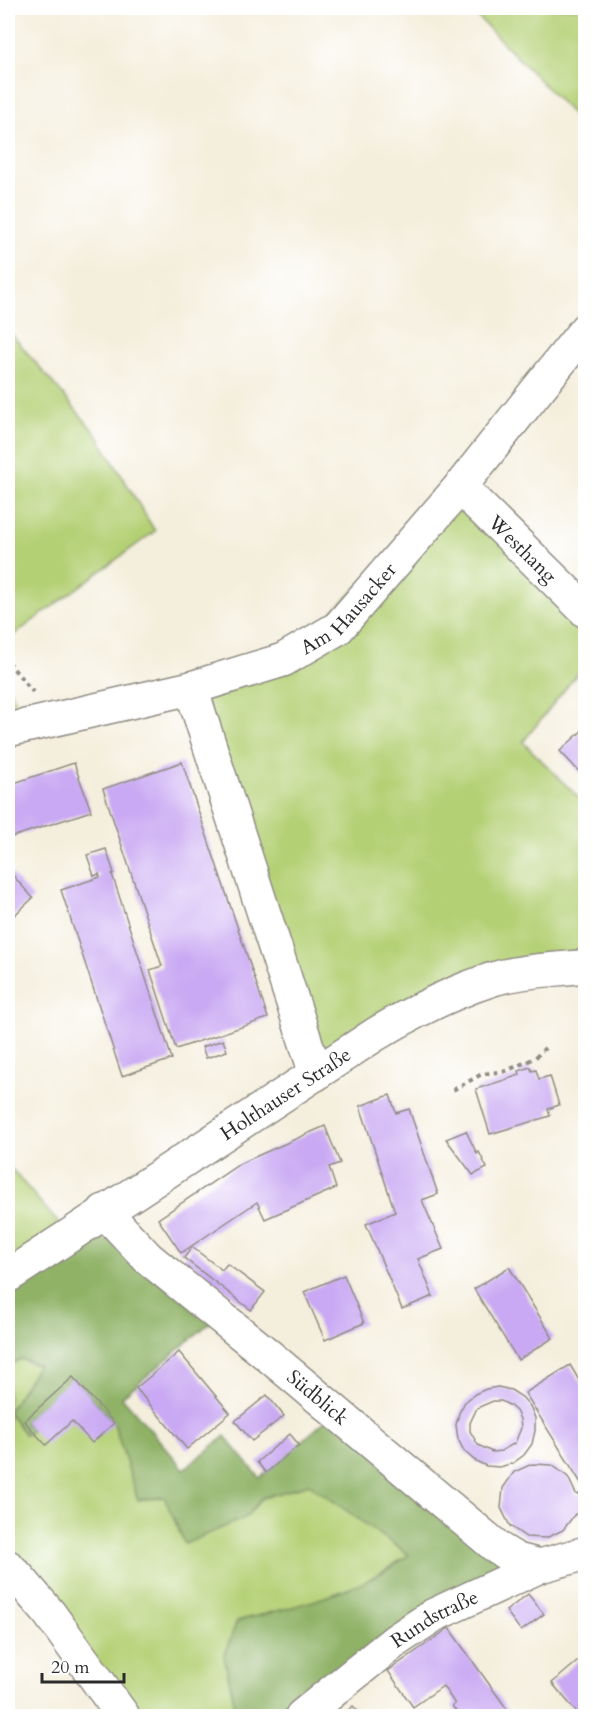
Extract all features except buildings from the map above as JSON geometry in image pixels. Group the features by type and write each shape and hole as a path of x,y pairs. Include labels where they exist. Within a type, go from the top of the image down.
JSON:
{"street":[{"name":"Am Hausacker","path":"8,730 191,688 283,660 338,628 460,487 585,329"},
{"name":"Westhang","path":"460,487 585,611"},
{"path":"191,688 316,1074"},
{"name":"Holthauser Straße","path":"8,1276 104,1211 416,1010 494,979 524,972 585,966"},
{"name":"Südblick","path":"104,1211 148,1258 269,1356 498,1549 518,1560 540,1566"},
{"name":"Rundstraße","path":"302,1716 373,1658 424,1621 540,1566 585,1553"},
{"path":"8,1567 49,1613 123,1716"}],"path":[{"path":"8,662 33,692"},
{"path":"453,1090 482,1074 506,1071 535,1058 545,1048"}],"green space":[{"path":"469,8 585,8 585,127"},
{"path":"8,330 97,435 155,531 8,639"},
{"path":"460,487 585,611 585,664 523,742 585,804 585,966 494,979 316,1073 191,688 283,660"},
{"path":"8,686 28,725 8,730"},
{"path":"8,1165 69,1235 8,1276"},
{"path":"104,1211 218,1316 122,1397 184,1469 225,1436 260,1478 335,1412 517,1560 302,1716 239,1716 224,1656 237,1621 305,1604 348,1589 390,1568 409,1555 309,1484 262,1498 245,1518 185,1544 164,1497 138,1500 114,1423 74,1378 24,1421 32,1430 26,1435 8,1412 38,1365 21,1359 8,1365 8,1276"},
{"path":"21,1359 38,1366 8,1412 8,1365"},
{"path":"73,1377 114,1423 138,1500 164,1497 245,1518 262,1498 310,1484 409,1555 360,1585 302,1605 237,1621 224,1655 239,1716 123,1716 8,1567 8,1412 25,1435 32,1430 24,1421"}]}
